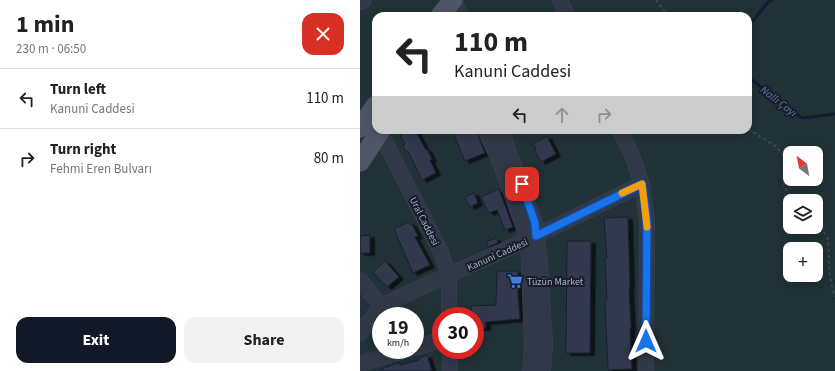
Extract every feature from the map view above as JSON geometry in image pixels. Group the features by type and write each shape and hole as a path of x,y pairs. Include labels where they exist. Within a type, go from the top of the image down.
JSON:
{"main road":[{"path":"448,12 458,7"},
{"path":"360,128 372,111"},
{"path":"360,162 379,134"}],"street":[{"path":"360,2 364,0"},
{"path":"560,0 565,12"},
{"name":"Ural Caddesi","path":"382,134 441,252 449,275 449,307"},
{"path":"487,134 532,238 540,262 545,345 543,371"},
{"path":"502,134 535,223 532,238 532,347 530,371"},
{"path":"622,134 633,158 642,184 647,219 646,371"},
{"name":"Kanuni Caddesi","path":"360,333 381,306 532,238 642,184"},
{"path":"360,280 381,306"},
{"path":"360,364 377,359"},
{"path":"450,359 450,371"}],"path":[{"path":"656,0 665,12"},
{"path":"752,131 774,145 783,154 784,185 788,194"},
{"path":"823,230 828,238 830,278 835,298"}],"shaded area":[{"path":"360,0 835,0 835,371 360,371"}],"building":[{"path":"417,134 432,159 430,160 436,173 422,180 408,151 406,152 403,146 405,144 400,135"},
{"path":"454,134 478,134 485,153 465,161"},
{"path":"547,136 556,154 541,162 533,144"},
{"path":"499,189 513,227 505,230 497,210 489,213 481,197"},
{"path":"474,193 478,203 470,207 465,197"},
{"path":"628,217 632,369 608,370 605,300 607,300 605,258 607,258 604,218"},
{"path":"409,222 412,224 418,236 415,237 430,265 413,273 394,229"},
{"path":"370,235 370,253 360,253 360,236"},
{"path":"496,238 498,243 488,247 486,242"},
{"path":"567,241 591,241 590,353 566,353"},
{"path":"385,261 399,277 387,287 373,272"},
{"path":"497,271 518,271 520,319 486,322 486,328 484,328 484,307 471,306 496,305"},
{"path":"427,355 432,371 378,371 399,362 400,365 419,359 424,359 424,356"}],"waterway":[{"name":"Nallı Çayı","path":"752,22 769,1 773,0"},
{"name":"Nallı Çayı","path":"752,80 802,118 835,114"}],"slow traffic":[{"path":"622,193 642,184 647,227"}],"place":[{"name":"Tüzün Market","path":"515,281"}],"route":[{"path":"522,184 535,223 536,236 642,184 647,219 646,341"}]}
